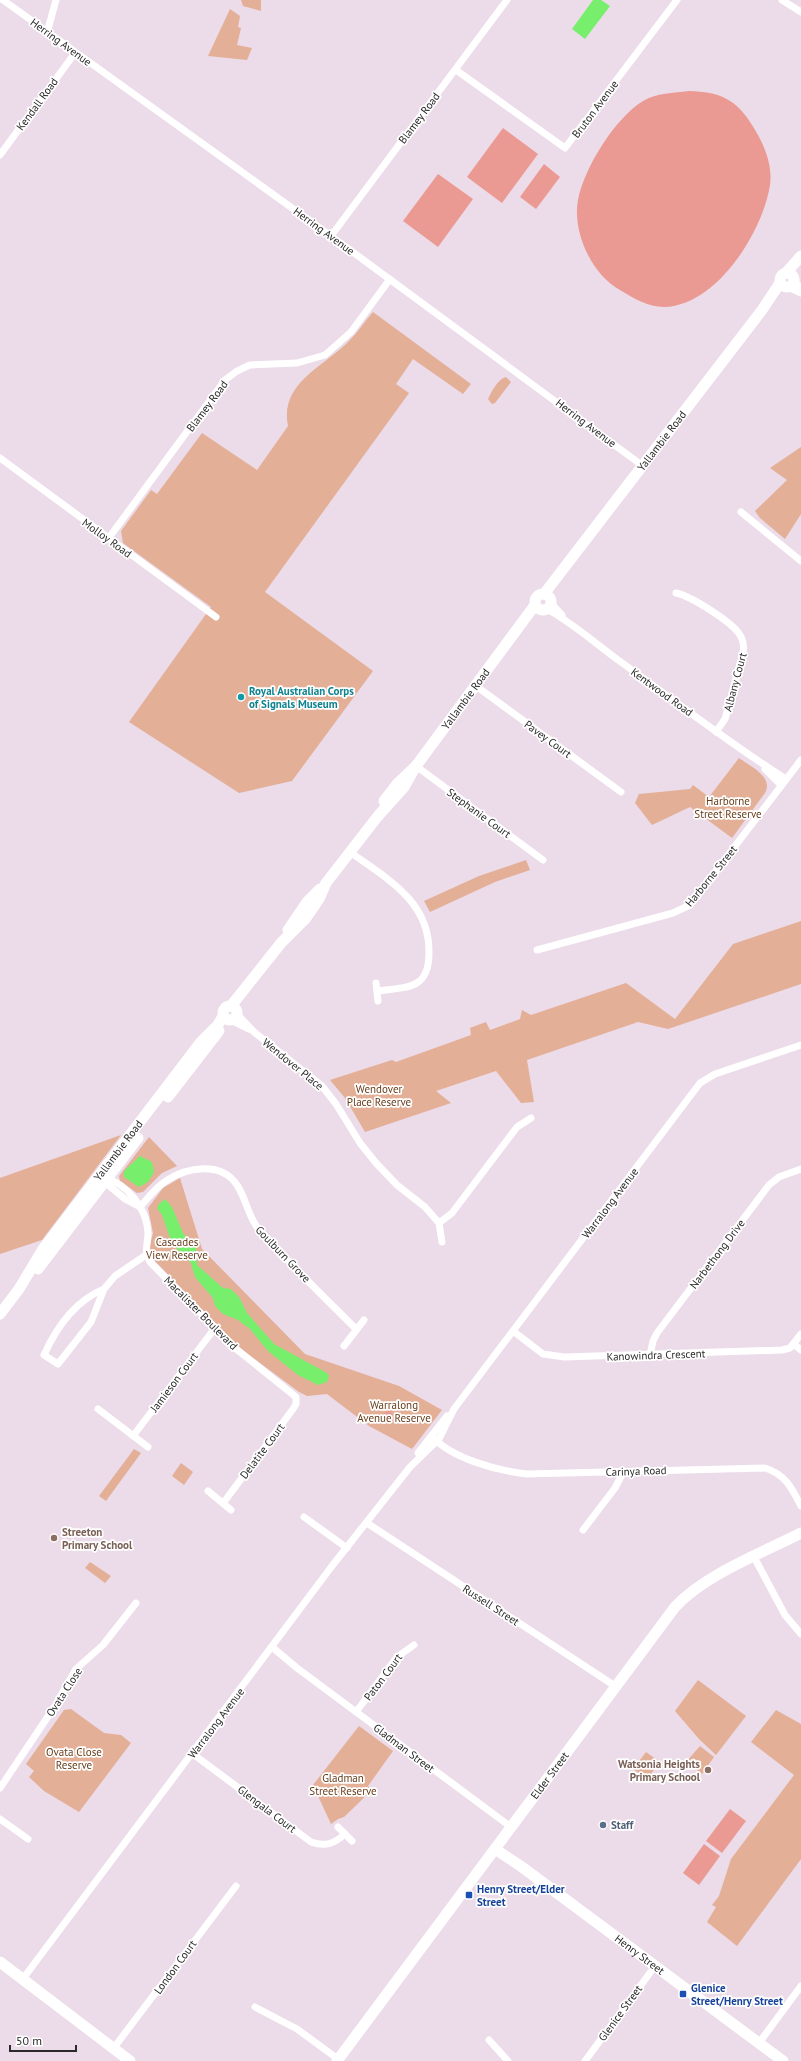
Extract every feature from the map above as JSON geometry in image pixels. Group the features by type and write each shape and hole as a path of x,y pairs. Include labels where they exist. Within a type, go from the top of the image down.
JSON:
{"street":[{"name":"Herring Avenue","path":"3,0 331,236 643,466"},
{"path":"47,32 56,0"},
{"name":"Blamey Road","path":"331,236 507,0"},
{"name":"Bruton Avenue","path":"456,70 565,148 677,0"},
{"path":"782,0 801,12"},
{"name":"Kendall Road","path":"1,152 75,53"},
{"name":"Yallambie Road","path":"790,283 801,256"},
{"name":"Yallambie Road","path":"0,1314 19,1289 50,1254 103,1179 231,1015 253,980 281,943 296,916 316,892 326,883 378,816 391,791 416,766 517,632 545,603 562,572 762,310 790,283 801,262"},
{"name":"Blamey Road","path":"108,539 225,380 237,371 250,365 292,364 325,355 351,332 390,279"},
{"path":"790,283 801,293"},
{"name":"Molloy Road","path":"0,458 108,539 216,617"},
{"path":"741,512 801,561"},
{"name":"Albany Court","path":"676,593 684,594 698,602 734,629 741,636 744,644 743,653 726,713 716,732"},
{"name":"Kentwood Road","path":"545,603 614,657 783,782"},
{"name":"Pavey Court","path":"476,686 621,792"},
{"name":"Harborne Street","path":"537,950 684,909 694,900 801,760"},
{"name":"Stephanie Court","path":"416,766 543,860"},
{"path":"350,852 408,896 420,913 428,938 428,970 423,979 410,986 377,991"},
{"path":"376,983 378,1001"},
{"name":"Wendover Place","path":"231,1015 322,1086 336,1104 360,1143 376,1163 397,1185 429,1211 439,1223"},
{"name":"Warralong Avenue","path":"22,1980 347,1548 410,1467 418,1452 436,1439 443,1420 454,1409 700,1083 716,1074 801,1045"},
{"path":"442,1242 439,1223 452,1213 518,1127 531,1118"},
{"name":"Goulburn Grove","path":"140,1207 160,1186 173,1177 200,1169 212,1169 223,1173 232,1179 240,1189 255,1226 356,1330"},
{"name":"Narbethong Drive","path":"650,1355 653,1341 657,1333 769,1185 779,1177 801,1169"},
{"path":"103,1179 131,1194 140,1207 148,1228 146,1255 115,1276 104,1288 89,1297 69,1314 55,1333 44,1355 58,1364 91,1322 104,1288"},
{"name":"Macalister Boulevard","path":"146,1255 151,1263 240,1354 291,1391 297,1400"},
{"path":"344,1346 364,1320"},
{"name":"Jamieson Court","path":"133,1436 215,1328"},
{"name":"Kanowindra Crescent","path":"513,1331 538,1351 551,1356 650,1355 782,1350 790,1348 794,1344"},
{"path":"801,1334 794,1344 801,1350"},
{"name":"Delatite Court","path":"224,1502 293,1409 297,1400"},
{"path":"98,1409 148,1447"},
{"name":"Carinya Road","path":"436,1439 456,1452 489,1467 515,1473 540,1474 765,1468 783,1476 801,1506"},
{"path":"583,1530 615,1488 624,1471"},
{"path":"208,1491 224,1502 231,1510"},
{"path":"304,1517 347,1548"},
{"name":"Russell Street","path":"366,1523 615,1686"},
{"name":"Elder Street","path":"337,2060 680,1601 710,1580 801,1533"},
{"path":"754,1557 785,1615 801,1634"},
{"name":"Ovata Close","path":"0,1788 55,1706 76,1669 104,1645 136,1603"},
{"name":"Paton Court","path":"356,1712 397,1657 402,1652 414,1645"},
{"name":"Gladman Street","path":"271,1649 511,1827"},
{"name":"Glengala Court","path":"193,1754 311,1842 320,1845 331,1844 344,1834"},
{"path":"0,1819 28,1839"},
{"path":"338,1828 352,1841"},
{"name":"Henry Street","path":"495,1848 782,2061"},
{"name":"London Court","path":"113,2049 236,1886"},
{"path":"0,1962 130,2061"},
{"name":"Glenice Street","path":"585,2061 655,1966"},
{"path":"759,2043 801,1986"},
{"path":"255,2007 297,2029 337,2060"},
{"path":"489,2040 508,2061"}],"green space":[{"path":"241,0 261,0 261,11 243,6"},
{"path":"230,9 240,16 238,27 241,28 237,45 252,48 247,60 208,56"},
{"path":"373,312 471,384 463,394 413,359 396,384 409,393 265,592 373,671 292,781 239,793 129,722 211,607 123,543 121,531 151,490 157,494 202,433 257,470 288,426 287,411 290,398 297,387 306,377 349,341"},
{"path":"506,377 511,382 495,403 492,404 488,399 491,393 498,383"},
{"path":"801,447 801,514 785,539 760,518 755,511 787,480 770,468"},
{"name":"Harborne Street Reserve","path":"739,758 760,772 764,777 767,787 765,793 732,838 690,807 652,825 635,803 639,794 690,789 693,785 709,797"},
{"path":"526,860 530,870 495,882 430,912 424,901 479,876"},
{"name":"Wendover Place Reserve","path":"801,921 801,984 668,1029 638,1022 527,1060 534,1102 521,1103 496,1071 436,1091 451,1103 365,1132 345,1098 330,1080 392,1060 396,1062 471,1035 470,1028 486,1022 490,1030 520,1019 522,1010 531,1015 626,983 675,1019 733,944"},
{"path":"121,1135 42,1240 0,1254 0,1178"},
{"path":"149,1137 177,1166 162,1173 143,1192 137,1193 120,1181 119,1176"},
{"name":"Cascades View Reserve","path":"180,1178 202,1249 305,1354 399,1386 442,1410 412,1449 369,1426 327,1394 307,1396 299,1392 237,1346 153,1259 149,1249 153,1233 148,1208 163,1188"},
{"path":"134,1449 141,1453 106,1501 99,1496"},
{"path":"181,1463 193,1472 184,1485 172,1476"},
{"path":"90,1562 111,1576 105,1583 85,1568"},
{"path":"698,1680 746,1716 716,1755 699,1739 675,1711"},
{"name":"Ovata Close Reserve","path":"71,1709 104,1733 121,1735 131,1743 79,1812 44,1791 29,1777 34,1771 26,1764 64,1710"},
{"path":"776,1710 801,1724 801,1859 737,1946 707,1922 716,1907 712,1905 719,1896 731,1859 794,1775 751,1742"},
{"name":"Gladman Street Reserve","path":"359,1726 393,1751 368,1786 372,1790 344,1817 331,1824 313,1785"},
{"path":"700,1746 714,1757 702,1774 686,1762"},
{"path":"646,1752 660,1762 647,1779 633,1769"}],"shaded area":[{"path":"593,0 601,0 610,6 585,39 572,29"},
{"path":"689,91 718,95 733,103 740,109 760,139 769,161 771,177 770,185 766,203 747,244 734,263 719,280 702,294 683,303 658,307 646,304 630,296 610,283 601,274 586,251 581,239 577,212 578,200 581,187 587,173 602,145 622,119 632,109 648,98 654,96"},
{"path":"503,128 538,154 502,203 467,177"},
{"path":"544,164 560,177 536,209 520,197"},
{"path":"438,174 473,199 438,247 403,221"},
{"path":"140,1156 152,1162 154,1172 148,1182 139,1187 124,1177 124,1171"},
{"path":"165,1199 172,1207 183,1233 196,1248 197,1265 223,1288 231,1289 239,1297 247,1313 274,1344 327,1373 329,1376 327,1382 318,1385 298,1375 268,1351 250,1329 238,1320 223,1314 215,1306 213,1298 195,1277 191,1263 172,1244 162,1215 157,1208"},
{"path":"390,1410 394,1420 388,1423 383,1414"},
{"path":"730,1809 746,1821 722,1853 706,1841"},
{"path":"704,1844 720,1856 699,1885 683,1873"}],"place":[{"name":"Royal Australian Corps of Signals Museum","path":"241,697"},
{"name":"Streeton Primary School","path":"54,1538"},
{"name":"Watsonia Heights Primary School","path":"708,1770"},
{"name":"Staff","path":"603,1825"},
{"name":"Henry Street/Elder Street","path":"469,1895"},
{"name":"Glenice Street/Henry Street","path":"683,1994"}],"park label":[{"name":"Warralong Avenue Reserve","path":"394,1411"}]}
